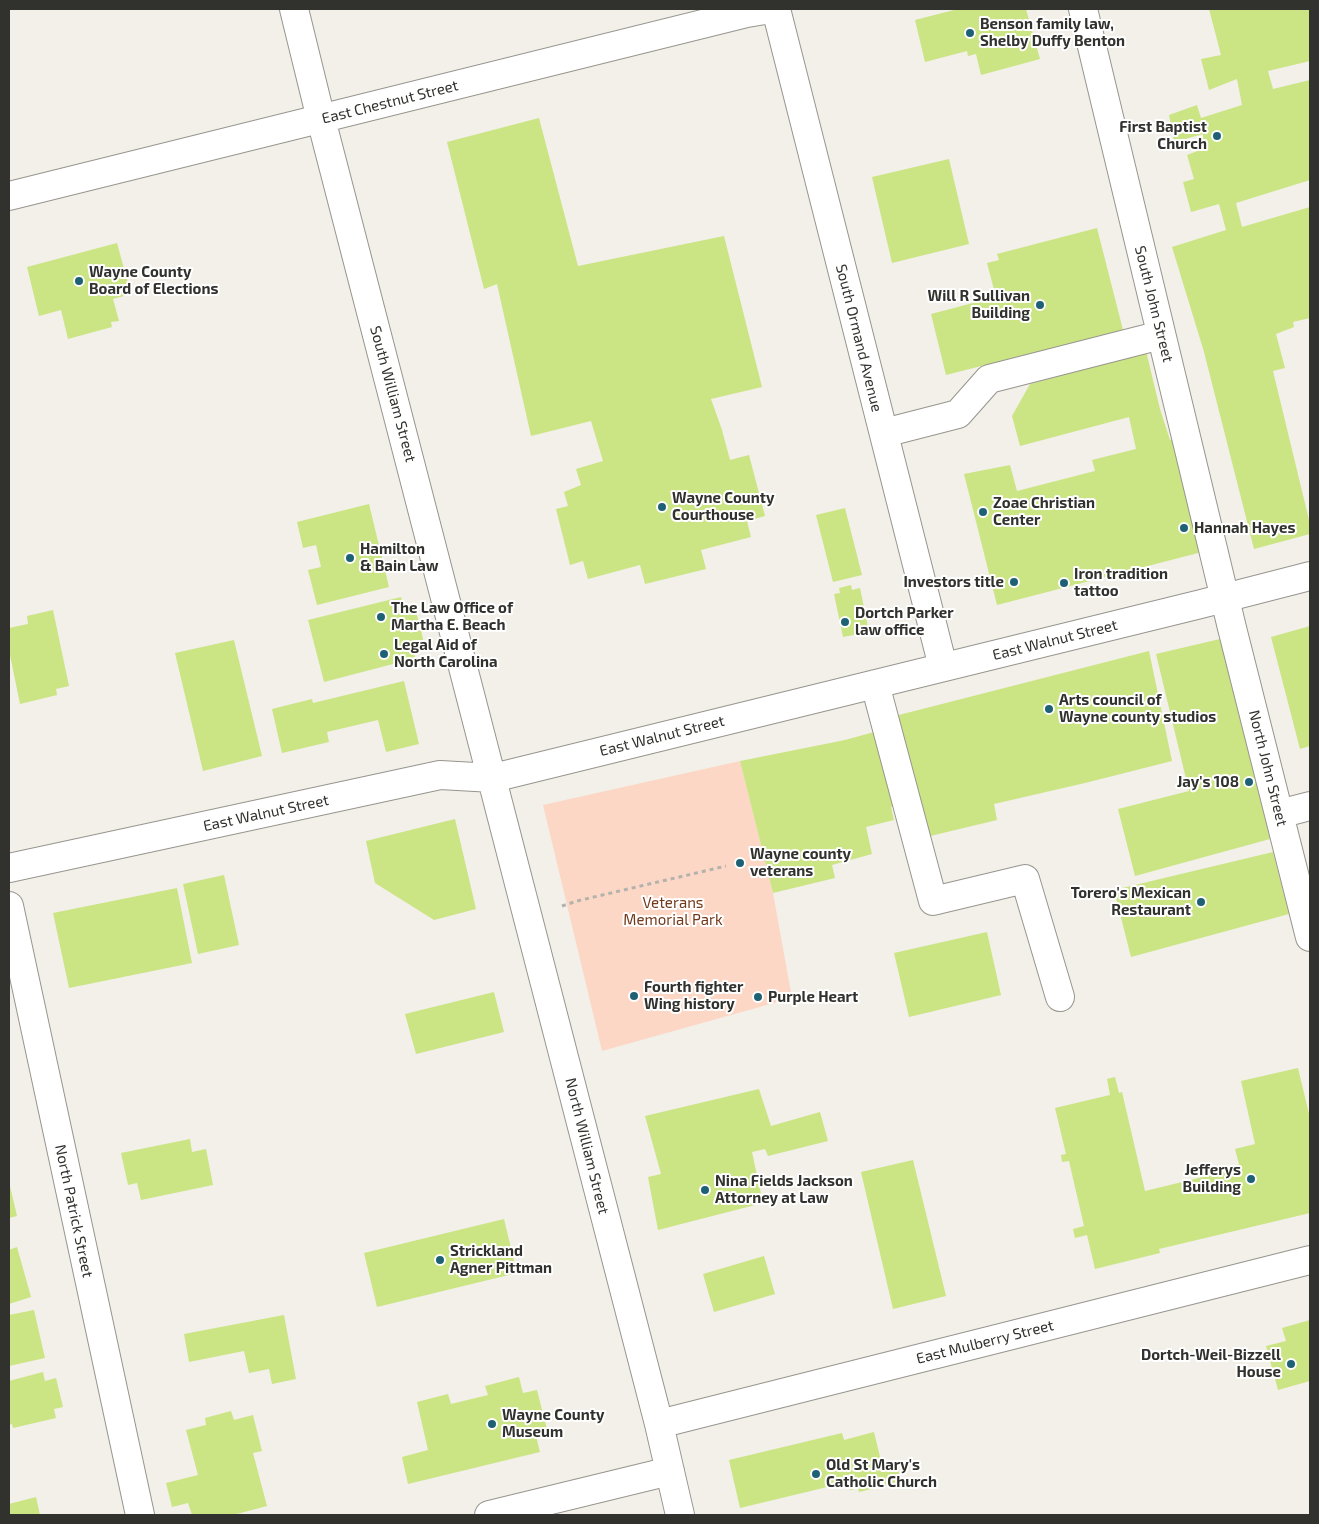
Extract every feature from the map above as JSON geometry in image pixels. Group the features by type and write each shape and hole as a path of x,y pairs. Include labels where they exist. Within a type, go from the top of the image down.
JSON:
{"street":[{"name":"South William Street","path":"294,9 493,778"},
{"name":"East Chestnut Street","path":"9,196 747,13 771,9"},
{"name":"South Ormand Avenue","path":"776,9 944,667"},
{"name":"South John Street","path":"1083,9 1225,598"},
{"path":"884,433 958,414 990,379 1161,335"},
{"name":"East Walnut Street","path":"9,868 440,775 493,778 1310,576"},
{"name":"North John Street","path":"1225,598 1310,937"},
{"path":"875,684 933,901 1025,879 1060,997"},
{"name":"North William Street","path":"493,778 659,1424 680,1515"},
{"path":"1279,814 1310,806"},
{"name":"North Patrick Street","path":"9,906 140,1515"},
{"name":"East Mulberry Street","path":"659,1424 1310,1260"},
{"path":"490,1515 670,1471"}],"path":[{"path":"562,906 726,866"}],"green space":[{"name":"Veterans Memorial Park","path":"740,761 773,893 792,998 602,1051 543,805"}],"building":[{"path":"958,9 1026,9 1040,59 981,75 976,54 968,56 967,51 925,62 915,20"},
{"path":"1209,9 1310,9 1310,61 1268,71 1273,89 1310,80 1310,180 1236,203 1242,227 1310,207 1310,318 1293,322 1294,327 1276,334 1285,368 1273,371 1310,524 1310,534 1254,549 1204,352 1172,247 1226,230 1219,204 1191,212 1183,182 1194,179 1187,155 1203,149 1203,134 1174,142 1169,115 1197,105 1201,118 1242,105 1237,79 1209,90 1201,59 1221,55"},
{"path":"539,118 578,266 724,236 762,387 711,399 730,460 749,455 765,516 747,521 751,537 701,550 706,569 645,584 640,565 588,579 583,561 570,565 556,509 568,506 564,492 581,485 576,469 603,461 591,421 531,436 497,284 484,289 447,142"},
{"path":"949,159 969,244 892,263 872,177"},
{"name":"Will R Sullivan Building","path":"1097,228 1123,330 946,375 931,314 996,297 987,263 999,260 997,254"},
{"name":"Wayne County Board of Elections","path":"117,243 131,294 113,299 119,321 111,322 112,327 68,339 61,310 39,316 27,267"},
{"path":"1146,351 1160,409 1170,440 1175,439 1202,552 997,605 964,474 1010,465 1017,491 1095,471 1092,460 1136,449 1129,417 1020,446 1012,416 1030,384"},
{"name":"Hamilton & Bain Law","path":"369,504 389,587 317,605 308,570 321,567 316,545 303,548 297,522"},
{"path":"845,508 862,575 833,582 816,515"},
{"path":"851,585 852,590 860,588 869,632 843,637 834,594 840,593 839,588"},
{"path":"401,597 403,606 414,604 419,623 408,625 410,633 421,630 425,649 414,652 416,662 393,667 393,664 324,682 308,620"},
{"path":"53,610 69,686 56,689 57,695 20,704 9,650 9,628 28,624 27,616"},
{"path":"1310,626 1310,746 1300,749 1271,637"},
{"path":"1220,639 1270,839 1135,876 1118,809 1189,791 1156,654"},
{"path":"234,640 262,756 203,771 175,653"},
{"path":"1149,651 1172,761 994,804 997,820 922,838 895,716"},
{"path":"404,681 419,744 386,752 378,720 327,732 329,742 282,753 272,709 312,699 313,703"},
{"path":"885,729 904,803 891,807 894,820 866,827 872,854 832,865 835,878 773,893 740,761 845,740"},
{"path":"455,819 476,909 434,920 375,883 366,841"},
{"name":"Torero's Mexican Restaurant","path":"1273,852 1289,914 1131,957 1114,890"},
{"path":"224,875 239,945 198,954 183,884"},
{"path":"177,888 192,963 69,988 53,913"},
{"path":"987,932 1001,995 909,1017 894,953"},
{"path":"494,992 504,1032 416,1054 405,1014"},
{"name":"Jefferys Building","path":"1298,1068 1310,1118 1310,1213 1159,1249 1160,1253 1095,1269 1087,1235 1075,1238 1073,1229 1084,1226 1069,1161 1062,1162 1061,1155 1066,1154 1055,1108 1110,1095 1107,1079 1115,1077 1119,1093 1122,1092 1145,1191 1240,1168 1235,1149 1255,1144 1241,1081"},
{"path":"759,1089 771,1126 820,1112 828,1141 768,1156 765,1149 752,1152 763,1203 658,1230 648,1177 661,1174 645,1116"},
{"path":"190,1139 192,1152 206,1149 213,1185 141,1200 137,1183 128,1185 121,1153"},
{"path":"913,1160 946,1296 893,1309 861,1172"},
{"path":"9,1182 17,1216 9,1218"},
{"name":"Strickland Agner Pittman","path":"504,1219 517,1273 377,1307 364,1253"},
{"path":"17,1247 31,1297 9,1304 9,1250"},
{"path":"764,1256 775,1294 714,1312 703,1274"},
{"path":"34,1310 45,1358 9,1366 9,1315"},
{"path":"284,1315 296,1379 272,1384 269,1369 249,1373 244,1351 189,1362 184,1334"},
{"name":"Dortch-Weil-Bizzell House","path":"1310,1320 1310,1381 1278,1390 1266,1346 1286,1341 1282,1328"},
{"path":"43,1372 45,1381 56,1378 63,1407 54,1409 56,1418 13,1428 12,1424 9,1425 9,1381"},
{"path":"519,1377 523,1393 537,1390 548,1433 536,1436 540,1452 408,1484 402,1457 428,1450 417,1402 448,1394 451,1404 488,1395 485,1386"},
{"path":"231,1411 234,1420 253,1415 262,1451 253,1453 267,1506 233,1515 192,1515 188,1503 172,1507 166,1483 198,1475 186,1430 206,1425 205,1418"},
{"name":"Old St Mary's Catholic Church","path":"874,1432 882,1465 897,1462 901,1482 859,1492 858,1488 850,1490 848,1482 740,1508 729,1460 842,1433 844,1440"},
{"path":"36,1497 40,1515 9,1515 9,1504"}],"place":[{"name":"Benson family law, Shelby Duffy Benton","path":"970,33"},
{"name":"First Baptist Church","path":"1217,136"},
{"name":"Wayne County Board of Elections","path":"79,281"},
{"name":"Will R Sullivan Building","path":"1040,305"},
{"name":"Wayne County Courthouse","path":"662,507"},
{"name":"Zoae Christian Center","path":"983,512"},
{"name":"Hannah Hayes","path":"1184,528"},
{"name":"Hamilton & Bain Law","path":"350,558"},
{"name":"Investors title","path":"1014,582"},
{"name":"Iron tradition tattoo","path":"1064,583"},
{"name":"The Law Office of Martha E. Beach","path":"381,617"},
{"name":"Dortch Parker law office","path":"845,622"},
{"name":"Legal Aid of North Carolina","path":"384,654"},
{"name":"Arts council of Wayne county studios","path":"1049,709"},
{"name":"Jay's 108","path":"1249,782"},
{"name":"Wayne county veterans","path":"740,863"},
{"name":"Torero's Mexican Restaurant","path":"1201,902"},
{"name":"Fourth fighter Wing history","path":"634,996"},
{"name":"Purple Heart","path":"758,997"},
{"name":"Jefferys Building","path":"1251,1179"},
{"name":"Nina Fields Jackson Attorney at Law","path":"705,1190"},
{"name":"Strickland Agner Pittman","path":"440,1260"},
{"name":"Dortch-Weil-Bizzell House","path":"1291,1364"},
{"name":"Wayne County Museum","path":"492,1424"},
{"name":"Old St Mary's Catholic Church","path":"816,1474"}]}
